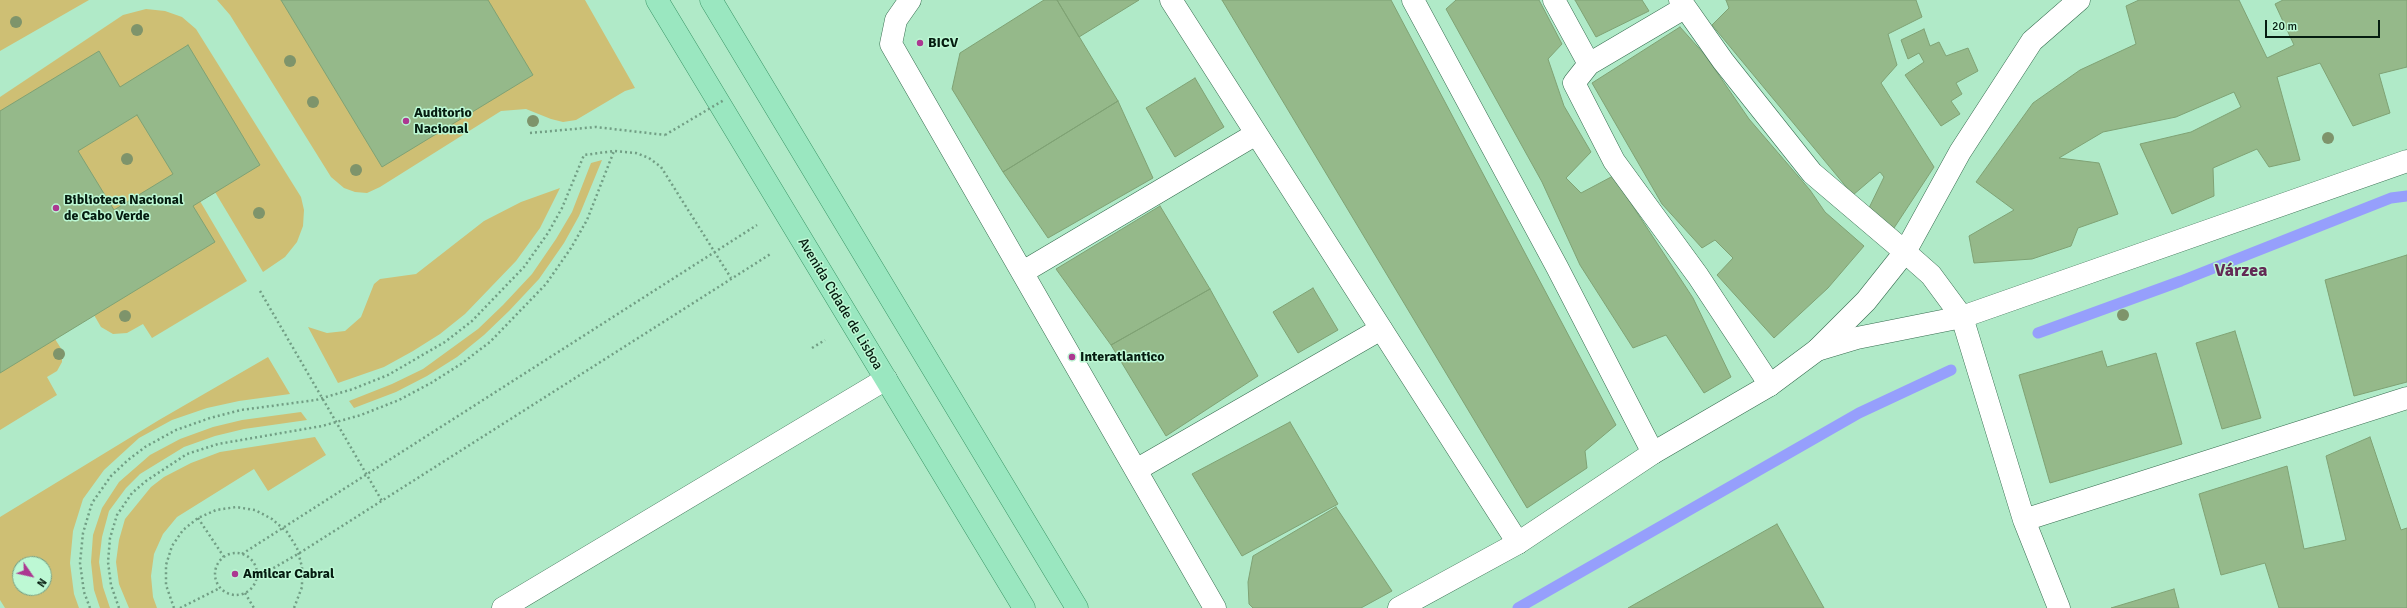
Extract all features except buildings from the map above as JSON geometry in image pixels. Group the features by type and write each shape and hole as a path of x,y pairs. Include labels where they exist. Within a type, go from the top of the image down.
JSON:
{"main road":[{"name":"Avenida Cidade de Lisboa","path":"657,0 1024,608"},
{"path":"711,0 1077,608"}],"street":[{"path":"910,0 896,20 891,44 1215,608"},
{"path":"1171,0 1518,543"},
{"path":"1413,0 1557,267 1653,453"},
{"path":"1554,0 1589,64"},
{"path":"1399,608 1518,543 1653,453 1770,385 1817,350 1866,301 1906,252 1960,152 2032,41 2079,0"},
{"path":"1770,385 1698,276 1614,161 1574,83 1589,64 1682,4 1723,61 1812,173 1931,275 1962,317 2024,520 2059,608"},
{"path":"1022,272 1256,134"},
{"path":"1817,350 1857,338 1962,317 2407,161"},
{"path":"1136,470 1381,329"},
{"path":"503,608 886,379"},
{"path":"2024,520 2407,398"}],"path":[{"path":"530,133 596,127 665,135 724,100"},
{"path":"119,608 111,586 108,562 110,538 118,515 132,493 146,481 187,454 218,444 336,422 387,405 431,383 490,342 516,317 546,284 571,248 597,196 614,150"},
{"path":"90,608 84,592 80,563 83,533 92,503 111,476 128,460 145,446 176,430 210,418 241,410 322,398 353,389 388,375 445,342 472,321 524,267 548,233 562,208 584,155 614,150 636,153 649,158 661,167 731,278"},
{"path":"242,554 247,556 255,566 256,578 253,586 246,593 229,594 220,588 215,577 215,572 224,557 242,554 716,252 782,208"},
{"path":"256,578 298,554 799,236"},
{"path":"260,291 382,501"},
{"path":"174,608 166,585 166,565 176,541 184,530 198,518 216,510 236,507 255,510 272,519 283,528 297,548 302,567 302,587 294,608"},
{"path":"198,518 224,557"},
{"path":"180,608 220,588"},
{"path":"246,593 254,608"}],"shaded area":[{"path":"0,0 89,0 0,51"},
{"path":"217,0 585,0 635,88 625,91 576,120 563,122 526,109 501,111 380,187 367,193 355,192 344,188 331,177 230,15"},
{"name":"Biblioteca Nacional de Cabo Verde","path":"146,9 165,11 182,17 196,29 301,197 304,210 303,226 297,242 285,257 263,272 215,192 200,201 247,281 152,338 143,324 127,333 113,334 101,327 94,315 55,339 62,350 62,362 57,371 47,377 57,395 0,430 0,97 123,15"},
{"path":"602,160 579,216 564,243 539,279 509,311 484,335 457,357 427,376 396,392 354,408 349,401 392,384 423,369 478,329 503,305 532,274 556,239 572,212 591,163"},
{"path":"560,188 540,228 516,261 465,314 440,334 384,367 338,383 308,327 327,333 345,331 361,317 374,284 380,279 416,274 484,221 521,202"},
{"path":"268,357 290,394 239,401 207,408 172,420 139,438 104,470 83,499 73,531 70,563 74,594 79,608 5,608 0,600 0,517 159,420"},
{"path":"301,412 307,420 244,429 215,436 184,447 140,474 126,488 109,511 102,537 99,562 103,587 110,608 100,608 94,590 91,562 93,535 102,508 119,482 150,455 180,439 213,427 242,420"},
{"path":"315,437 326,455 268,491 254,469 177,517 163,534 154,554 151,576 153,597 157,608 129,608 119,584 116,562 119,540 125,519 151,487 164,477 191,463 220,452"}],"waterway":[{"path":"2038,333 2181,281 2391,198 2407,196"},
{"path":"1518,608 1859,413 1951,370"}],"place":[{"name":"BICV","path":"920,43"},
{"name":"Auditorio Nacional","path":"406,121"},
{"name":"Biblioteca Nacional de Cabo Verde","path":"56,208"},
{"name":"Interatlantico","path":"1072,357"},
{"name":"Amilcar Cabral","path":"235,574"}],"district":[{"name":"Várzea","path":"2241,271"}]}
